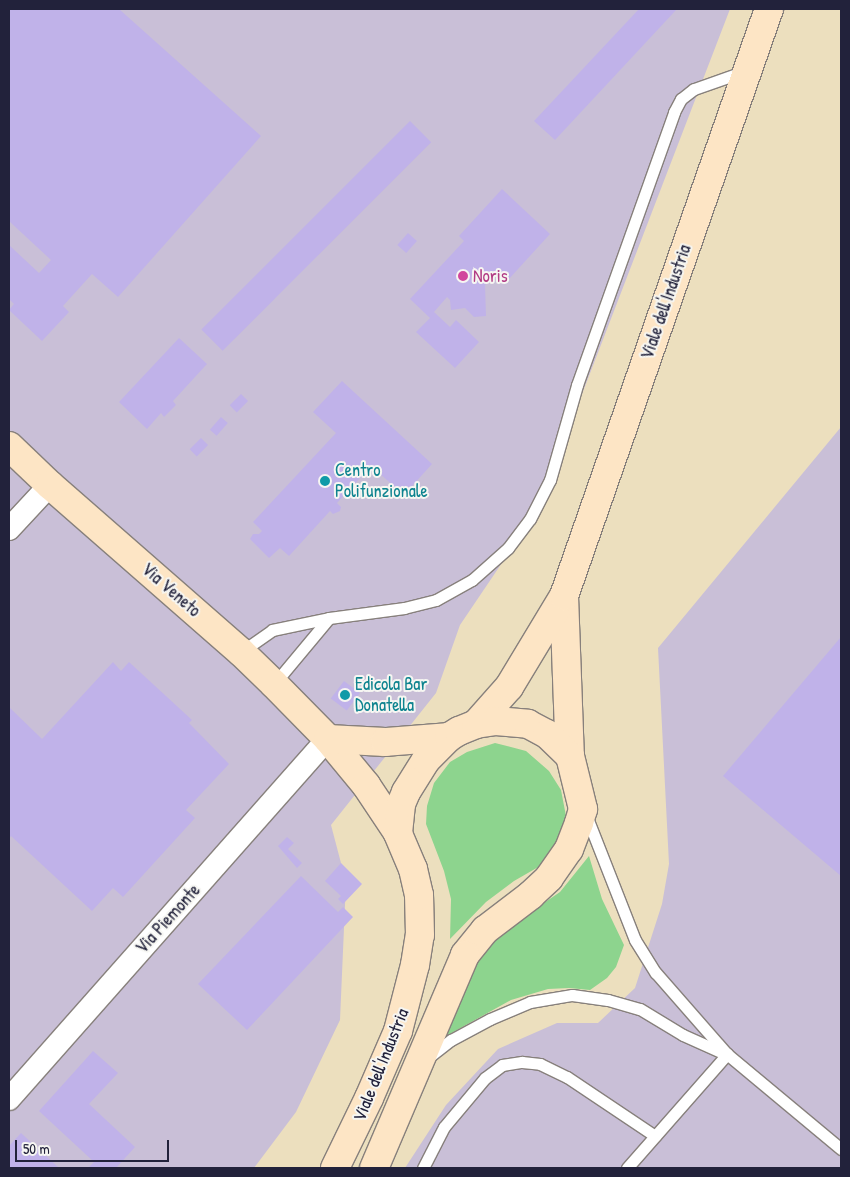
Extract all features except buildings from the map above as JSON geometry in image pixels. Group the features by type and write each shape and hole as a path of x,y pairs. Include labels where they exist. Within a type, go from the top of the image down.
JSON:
{"main road":[{"name":"Viale dell'Industria","path":"476,724 509,688 564,596 769,9"},
{"name":"Via Veneto","path":"9,446 50,485 241,652 274,684 328,739 366,785 398,833"},
{"name":"Viale dell'Industria","path":"374,1168 460,966 472,945 491,925 539,888 556,869 574,838 583,809 570,756 564,596"},
{"name":"Viale dell'Industria","path":"335,1168 363,1112 392,1044 405,1008 416,965 420,934 419,895 413,869 398,833 402,804 411,782 426,760 449,737 476,724 506,720 528,724 547,734 570,756"},
{"path":"328,739 392,742 449,737"}],"street":[{"path":"9,529 50,485"},
{"name":"Via Piemonte","path":"9,1100 328,739"}],"lane":[{"path":"241,652 272,630 329,618 404,608 429,602 455,591 494,562 520,533 544,494 555,465 569,411 674,112 681,99 694,89 747,71"},
{"path":"274,684 329,618"},
{"name":"Viale dell'Industria","path":"583,809 635,940 656,973 727,1054 841,1149"},
{"name":"Viale dell'Industria","path":"418,1065 451,1040 490,1018 530,1002 572,995 608,1000 640,1009 683,1035 727,1054"},
{"path":"627,1168 727,1054"},
{"path":"423,1168 444,1126 485,1078 502,1065 522,1062 540,1064 567,1077 655,1136"}],"shaded area":[{"path":"9,9 730,9 574,415 527,526 460,625 436,693 331,825 346,882 340,1020 296,1112 254,1168 9,1168"},
{"path":"841,427 841,1168 405,1168 446,1105 498,1049 557,1023 598,1023 635,988 662,904 669,864 658,648"}],"green space":[{"path":"495,743 526,751 549,771 561,790 566,816 561,844 547,862 514,881 486,902 450,939 451,899 444,871 426,824 427,806 434,783 450,762 467,752"},
{"path":"589,856 602,899 624,945 616,967 607,978 590,990 548,989 511,1000 437,1041 463,981 494,937 560,892"}],"place":[{"name":"Noris","path":"463,276"},
{"name":"Centro Polifunzionale","path":"325,481"},
{"name":"Edicola Bar Donatella","path":"345,695"}]}
